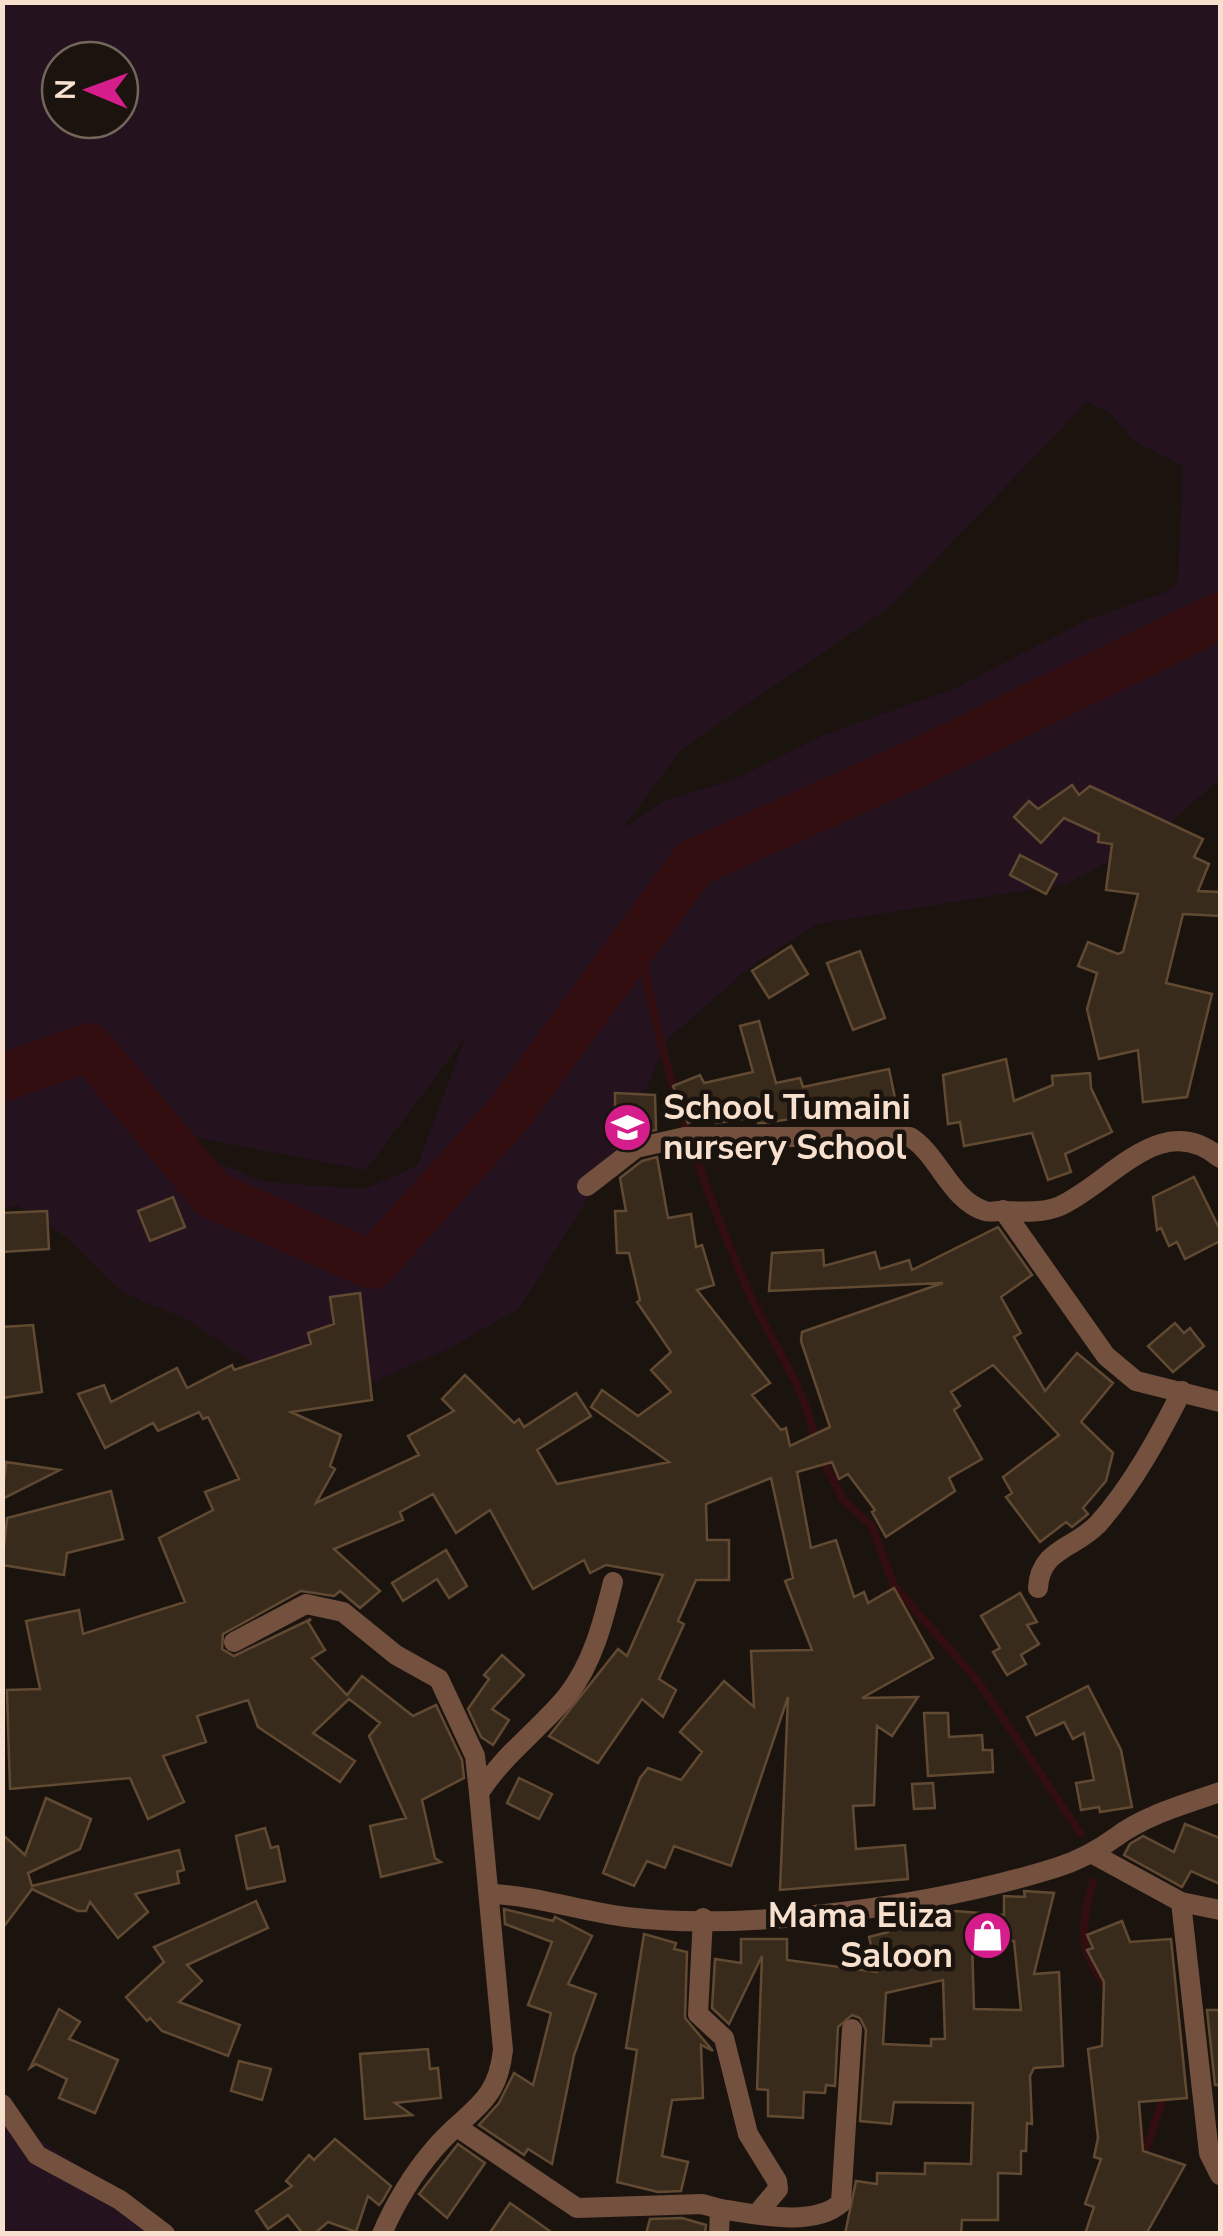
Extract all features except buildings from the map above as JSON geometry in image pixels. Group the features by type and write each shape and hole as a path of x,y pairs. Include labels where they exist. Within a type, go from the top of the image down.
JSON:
{"street":[{"path":"587,1186 636,1148 685,1137 910,1137 926,1146 967,1200 987,1213 1020,1213 1058,1207 1160,1141 1181,1138 1220,1158"},
{"path":"1003,1210 1106,1356 1136,1381 1220,1402"},
{"path":"1038,1588 1039,1572 1048,1556 1096,1526 1160,1434 1182,1391"},
{"path":"479,1793 510,1752 568,1694 599,1637 613,1582"},
{"path":"234,1642 306,1604 343,1612 396,1655 439,1680 475,1756 491,1894 502,2050 500,2076 488,2099 418,2170 382,2234"},
{"path":"491,1894 522,1895 625,1917 820,1915 1055,1868 1093,1854 1172,1808 1220,1792"},
{"path":"1093,1854 1181,1902 1220,1910"},
{"path":"1181,1902 1208,2153 1220,2175"},
{"path":"703,1918 698,2014 724,2038 748,2134 778,2181 778,2189 756,2214"},
{"path":"457,2127 578,2208 702,2204 756,2214 827,2213 842,2204 852,2029"},
{"path":"2,2104 38,2154 120,2200 166,2234"},
{"path":"719,2234 720,2209"}],"shaded area":[{"path":"2,3 1220,3 1220,779 1156,835 1067,884 817,924 755,963 669,1038 621,1145 519,1309 452,1347 371,1383 266,1372 186,1319 123,1293 68,1238 17,1205 3,1210","holes":["1087,402 1108,411 1133,440 1183,466 1178,581 1166,592 1087,620 953,689 826,734 733,780 666,800 623,828 682,749 891,606","465,1038 417,1166 364,1189 264,1182 154,1135 150,1129 366,1170"]},
{"path":"2,2114 124,2196 163,2233 3,2233"}],"waterway":[{"path":"2,1078 89,1047 213,1195 372,1265 511,1111 694,863 919,762 1220,616"},
{"path":"639,938 669,1072 712,1202 747,1288 795,1381 815,1440"},
{"path":"822,1458 844,1501 872,1526 894,1586 977,1680 1081,1834"},
{"path":"1093,1882 1084,1938 1091,1962 1109,1990"},
{"path":"1142,2160 1164,2097 1160,2095"}],"place":[{"name":"School Tumaini nursery School","path":"628,1127"},
{"name":"Mama Eliza Saloon","path":"988,1935"}]}
